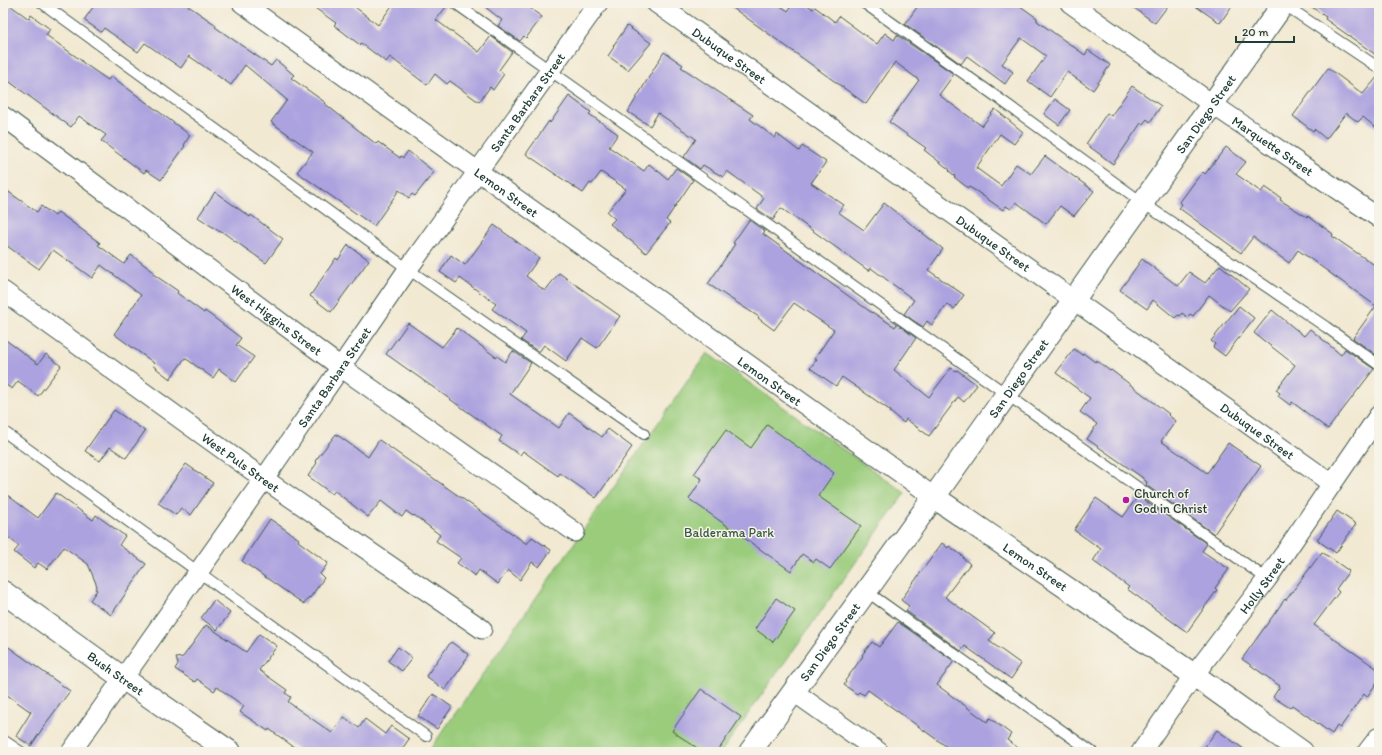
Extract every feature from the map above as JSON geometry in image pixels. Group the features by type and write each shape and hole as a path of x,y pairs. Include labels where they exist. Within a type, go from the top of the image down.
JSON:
{"street":[{"name":"Lemon Street","path":"242,3 479,172 723,349 934,497 1194,675 1302,752"},
{"name":"Santa Barbara Street","path":"71,752 124,679 342,368 408,269 479,172 598,3"},
{"name":"Dubuque Street","path":"656,3 1331,483"},
{"name":"Marquette Street","path":"1070,3 1212,104 1379,218"},
{"name":"San Diego Street","path":"750,752 934,497 1005,394 1073,301 1283,3"},
{"name":"West Higgins Street","path":"3,116 342,368 575,532"},
{"name":"West Puls Street","path":"3,291 264,479 482,629"},
{"name":"Holly Street","path":"1141,752 1194,675 1267,579 1331,483 1379,415"},
{"name":"Bush Street","path":"3,592 124,679 230,752"},
{"path":"794,692 879,752"},
{"path":"1369,752 1379,739"}],"lane":[{"path":"42,3 408,269 644,434"},
{"path":"455,3 1267,579"},
{"path":"864,3 994,95 1142,203 1326,327 1379,365"},
{"path":"1283,3 1379,68"},
{"path":"3,431 426,736"},
{"path":"866,591 1092,752"},
{"path":"3,740 20,752"}],"green space":[{"name":"Balderama Park","path":"707,353 905,493 721,752 437,752 431,748"}],"building":[{"path":"3,3 7,3 29,19 31,15 50,29 46,35 108,80 111,76 190,135 184,145 185,146 161,180 146,170 144,173 101,141 106,135 79,116 71,127 3,77"},
{"path":"96,3 184,3 216,25 215,27 271,66 276,60 294,75 291,78 326,103 325,104 376,144 378,142 400,158 401,156 403,158 408,151 434,172 415,196 412,194 409,198 399,190 374,226 297,172 313,152 271,122 287,100 245,65 231,85 189,56 181,68 145,43 138,52 104,28 101,32 84,20"},
{"path":"308,3 350,3 378,25 394,3 449,3 436,20 479,52 491,36 512,52 499,70 504,74 493,90 490,87 479,102 450,81 447,84 435,74 427,85 390,57 386,62 361,43 360,45 334,25 336,23"},
{"path":"480,3 523,3 542,17 526,38 524,36 520,41 498,26 502,20"},
{"path":"726,3 776,3 788,11 793,3 804,3 813,9 815,7 835,22 839,16 877,44 885,33 894,40 897,35 954,74 939,95 982,126 995,109 1023,132 1014,144 1000,134 976,168 1001,186 1016,164 1031,174 1045,156 1094,191 1074,216 1060,206 1046,224 1016,202 1011,209 1006,206 1003,210 976,191 969,187 968,188 954,177 955,176 949,171 950,170 924,150 926,148 889,122 919,80 895,62 866,104"},
{"path":"920,3 1016,3 1037,18 1037,21 1085,55 1088,50 1110,65 1093,90 1067,72 1050,97 1028,81 1046,56 1021,38 1002,64 1013,72 1005,84 967,56 961,64 905,24"},
{"path":"1127,3 1170,3 1155,23"},
{"path":"1191,3 1234,3 1220,23"},
{"path":"1306,3 1379,3 1379,57 1325,19 1326,17"},
{"path":"627,26 651,43 628,70 608,56"},
{"path":"664,52 683,65 681,67 753,115 750,119 775,138 777,134 799,151 802,146 826,162 811,183 844,205 838,212 864,230 884,203 943,249 928,270 964,295 954,309 947,304 932,325 927,321 923,327 904,314 914,300 871,268 869,271 781,208 773,220 757,209 764,198 727,171 723,177 703,165 700,169 684,157 696,139 658,113 650,126 628,112"},
{"path":"1328,68 1363,94 1379,75 1379,130 1363,117 1358,122 1346,113 1326,139 1314,129 1313,131 1293,116"},
{"path":"1132,86 1161,106 1150,122 1147,119 1143,124 1141,123 1113,164 1086,144 1107,113 1111,116"},
{"path":"569,96 591,112 589,114 618,134 609,147 644,171 649,164 668,179 676,168 693,180 666,220 670,223 646,253 610,224 615,219 607,212 626,189 601,172 583,193 526,154"},
{"path":"1055,99 1070,110 1059,125 1044,114"},
{"path":"1226,147 1246,162 1236,174 1261,192 1265,187 1281,198 1280,200 1307,217 1308,216 1333,234 1332,236 1379,268 1379,357 1353,338 1376,306 1298,250 1289,263 1253,237 1241,253 1179,208 1182,204 1180,202 1196,180 1203,172 1205,174"},
{"path":"3,188 37,212 41,206 55,216 58,212 100,243 98,245 124,264 131,255 154,272 153,274 178,291 177,293 204,313 205,311 241,338 236,345 254,357 236,382 219,369 213,378 185,358 170,379 152,365 154,363 114,334 141,295 101,265 92,278 53,250 39,269 3,243"},
{"path":"215,192 250,217 251,215 283,239 266,263 221,231 220,232 198,217"},
{"path":"749,220 765,231 763,234 872,313 895,327 897,324 916,338 894,370 929,397 951,368 956,371 957,370 977,385 964,402 958,397 929,436 906,419 904,423 890,412 891,411 842,377 836,386 810,368 834,330 794,303 774,330 758,318 759,317 708,284"},
{"path":"494,225 539,258 526,276 545,291 559,273 620,316 597,348 582,338 566,361 544,345 539,352 521,340 526,333 492,309 496,304 460,278 456,283 440,272 451,255 465,265"},
{"path":"348,245 369,260 331,312 310,296 336,258 338,260"},
{"path":"1142,259 1178,286 1189,272 1205,283 1220,265 1249,289 1230,311 1209,295 1193,316 1190,314 1187,317 1182,313 1180,316 1178,315 1175,318 1153,300 1147,309 1120,290"},
{"path":"1239,306 1254,318 1225,356 1213,347 1215,344 1211,341"},
{"path":"1272,310 1304,336 1310,329 1341,355 1345,349 1374,369 1328,429 1292,402 1290,405 1278,396 1280,393 1276,390 1295,365 1254,333"},
{"path":"408,323 442,347 457,328 505,362 513,351 531,363 510,394 559,428 569,413 602,437 608,429 632,447 596,498 560,473 558,476 523,451 520,455 499,441 502,436 386,354"},
{"path":"3,338 38,364 46,354 61,366 38,396 18,381 12,389 3,383"},
{"path":"1074,349 1082,355 1083,353 1095,362 1096,360 1110,371 1111,370 1169,414 1168,415 1176,421 1161,441 1207,473 1228,443 1261,466 1214,534 1146,485 1147,482 1143,478 1087,439 1097,424 1080,412 1090,398 1056,373"},
{"path":"114,410 145,431 126,458 110,447 100,461 85,451"},
{"path":"767,425 834,473 818,496 861,526 830,569 816,559 814,562 802,554 791,571 689,499 702,479 694,474 726,430 751,448"},
{"path":"336,434 368,457 379,440 527,544 532,537 551,550 539,567 532,562 520,580 508,570 498,584 479,570 475,576 457,563 461,558 436,541 440,535 414,515 413,516 406,511 402,517 381,501 368,517 335,491 332,494 308,476 317,463 315,461"},
{"path":"186,464 213,483 191,515 181,508 176,515 158,503"},
{"path":"3,492 38,518 56,493 93,520 96,515 125,536 119,545 146,564 111,615 90,600 97,590 95,589 97,586 88,564 64,547 47,569 38,563 34,568 14,552 19,546 3,533"},
{"path":"1138,496 1207,544 1202,551 1229,569 1215,588 1217,590 1187,632 1127,589 1129,587 1093,561 1101,549 1074,530 1096,498 1123,517"},
{"path":"1337,511 1356,524 1336,553 1317,540"},
{"path":"270,519 299,539 298,541 328,563 320,574 324,578 304,604 242,561"},
{"path":"942,543 948,548 949,546 964,557 963,558 970,564 945,597 995,633 989,641 1021,664 1011,679 965,646 961,651 906,611 909,606 901,600"},
{"path":"1322,552 1349,571 1336,589 1339,592 1314,625 1379,670 1379,679 1367,697 1364,694 1340,728 1337,726 1332,734 1292,705 1290,708 1273,697 1280,686 1242,659 1285,599 1286,600"},
{"path":"776,598 795,611 773,642 755,629"},
{"path":"214,600 230,613 217,630 201,618"},
{"path":"898,622 954,661 937,685 987,722 990,718 1011,734 1007,740 1024,752 954,752 868,690 864,695 859,692 857,694 844,685 846,682 845,681 872,642 879,647"},
{"path":"206,625 246,652 259,634 277,646 259,670 287,690 285,693 291,697 288,702 332,733 344,717 359,728 365,719 385,734 391,726 409,739 400,752 301,752 269,729 268,731 240,712 244,706 217,687 214,691 197,679 195,682 175,669 178,664 176,658 183,657"},
{"path":"451,642 469,655 445,690 426,676"},
{"path":"3,643 70,691 31,746 16,736 31,712 3,692"},
{"path":"398,647 412,658 402,671 388,661"},
{"path":"701,689 741,717 717,752 703,752 672,731"},
{"path":"433,694 452,707 437,729 418,716"},
{"path":"1217,730 1248,752 1201,752"}],"place":[{"name":"Church of God in Christ","path":"1126,500"}]}
